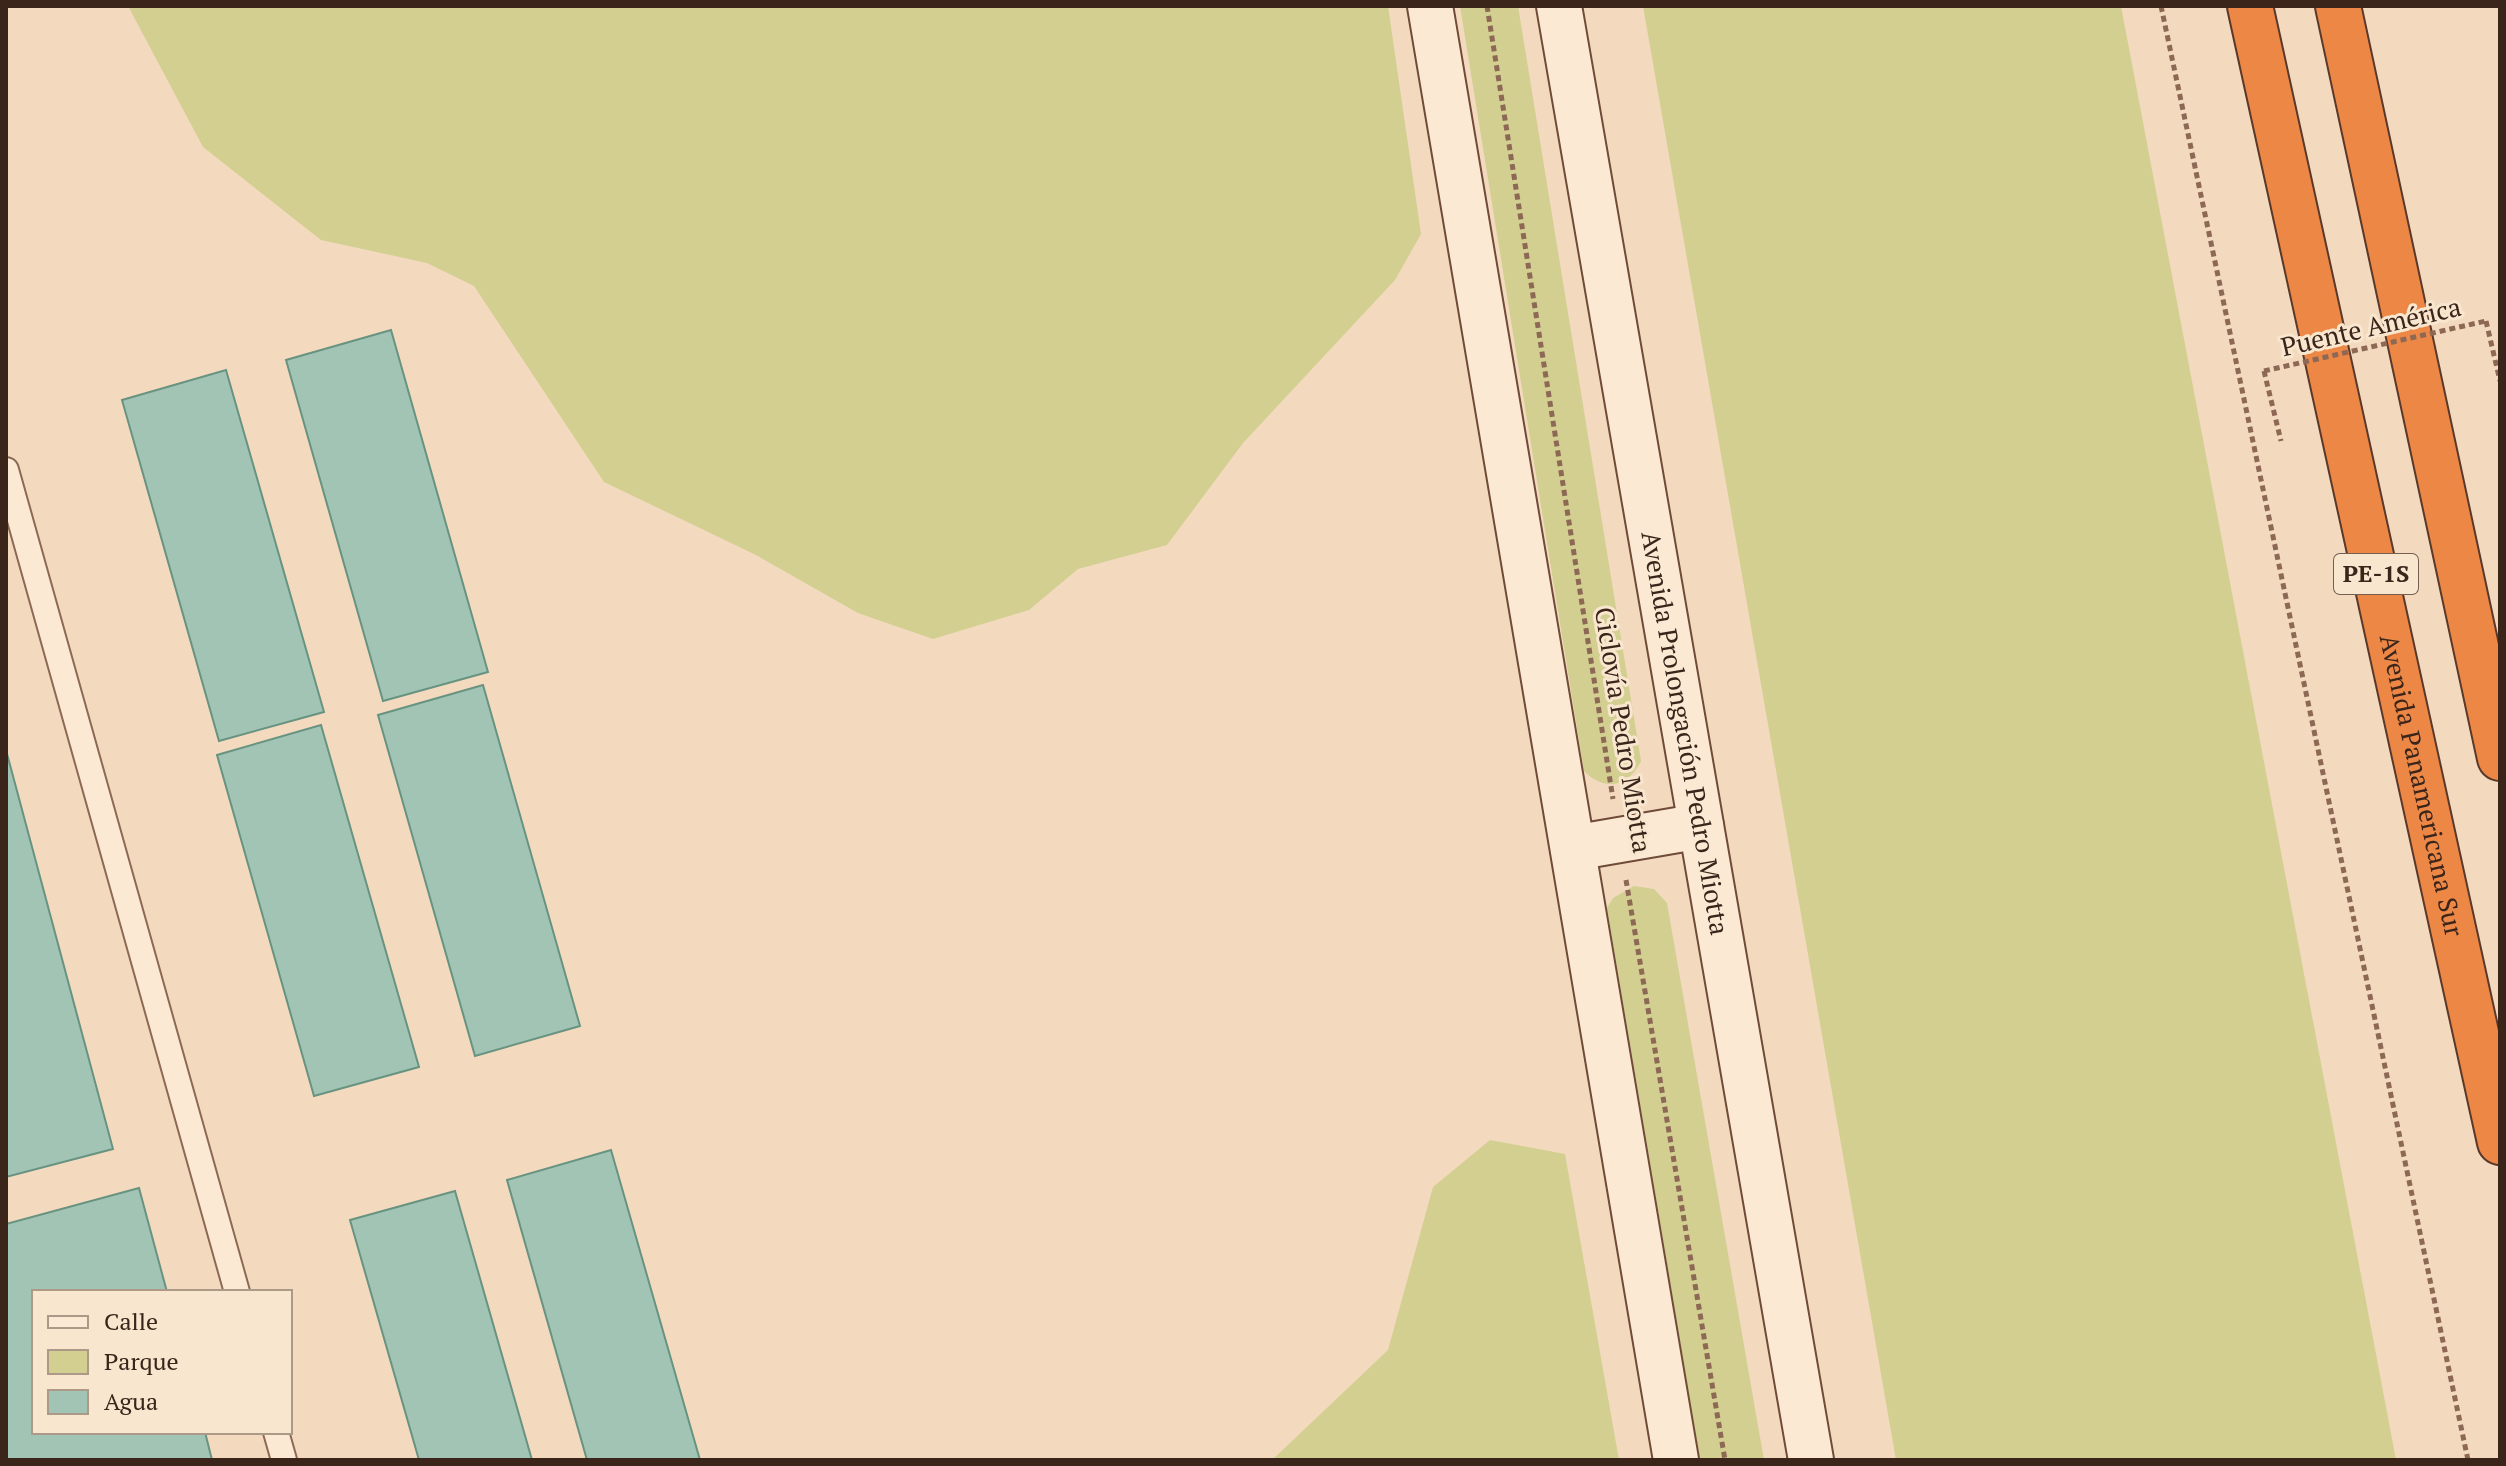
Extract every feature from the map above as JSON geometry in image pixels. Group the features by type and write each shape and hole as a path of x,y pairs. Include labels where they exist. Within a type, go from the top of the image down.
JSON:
{"highway":[{"name":"Avenida Panamericana Sur","path":"2250,6 2500,1142"},
{"name":"PE-1S","path":"2338,6 2500,758"}],"main road":[{"path":"1430,6 1676,1460"},
{"name":"Avenida Prolongación Pedro Miotta","path":"1559,6 1811,1460"},
{"path":"1573,848 1701,826"}],"lane":[{"path":"6,470 236,1290"},
{"path":"277,1434 284,1460"}],"path":[{"name":"Ciclovía Pedro Miotta","path":"1487,6 1620,840 1725,1460"},
{"path":"2161,6 2468,1460"},
{"name":"Puente América","path":"2281,441 2264,371 2486,321 2500,381"}],"green space":[{"path":"128,6 1388,6 1421,234 1395,280 1243,443 1167,545 1078,569 1029,610 933,639 858,613 756,555 604,482 474,286 427,263 321,240 203,147"},
{"path":"1460,6 1518,6 1641,761 1630,776 1616,784 1600,782 1584,771"},
{"path":"1643,6 2121,6 2396,1460 1896,1460"},
{"path":"1634,886 1654,889 1667,903 1764,1460 1700,1460 1607,908 1613,898"},
{"path":"1490,1140 1565,1154 1619,1460 1272,1460 1388,1350 1433,1187"}],"water":[{"path":"391,330 488,672 383,701 286,360"},
{"path":"226,370 324,712 219,741 122,400"},
{"path":"483,685 580,1026 475,1056 378,715"},
{"path":"321,725 419,1067 314,1096 217,755"},
{"path":"6,750 113,1149 6,1177"},
{"path":"611,1150 700,1460 587,1460 507,1180"},
{"path":"139,1188 166,1290 32,1290 32,1434 206,1434 212,1460 6,1460 6,1224"},
{"path":"455,1191 532,1460 419,1460 350,1220"}]}
